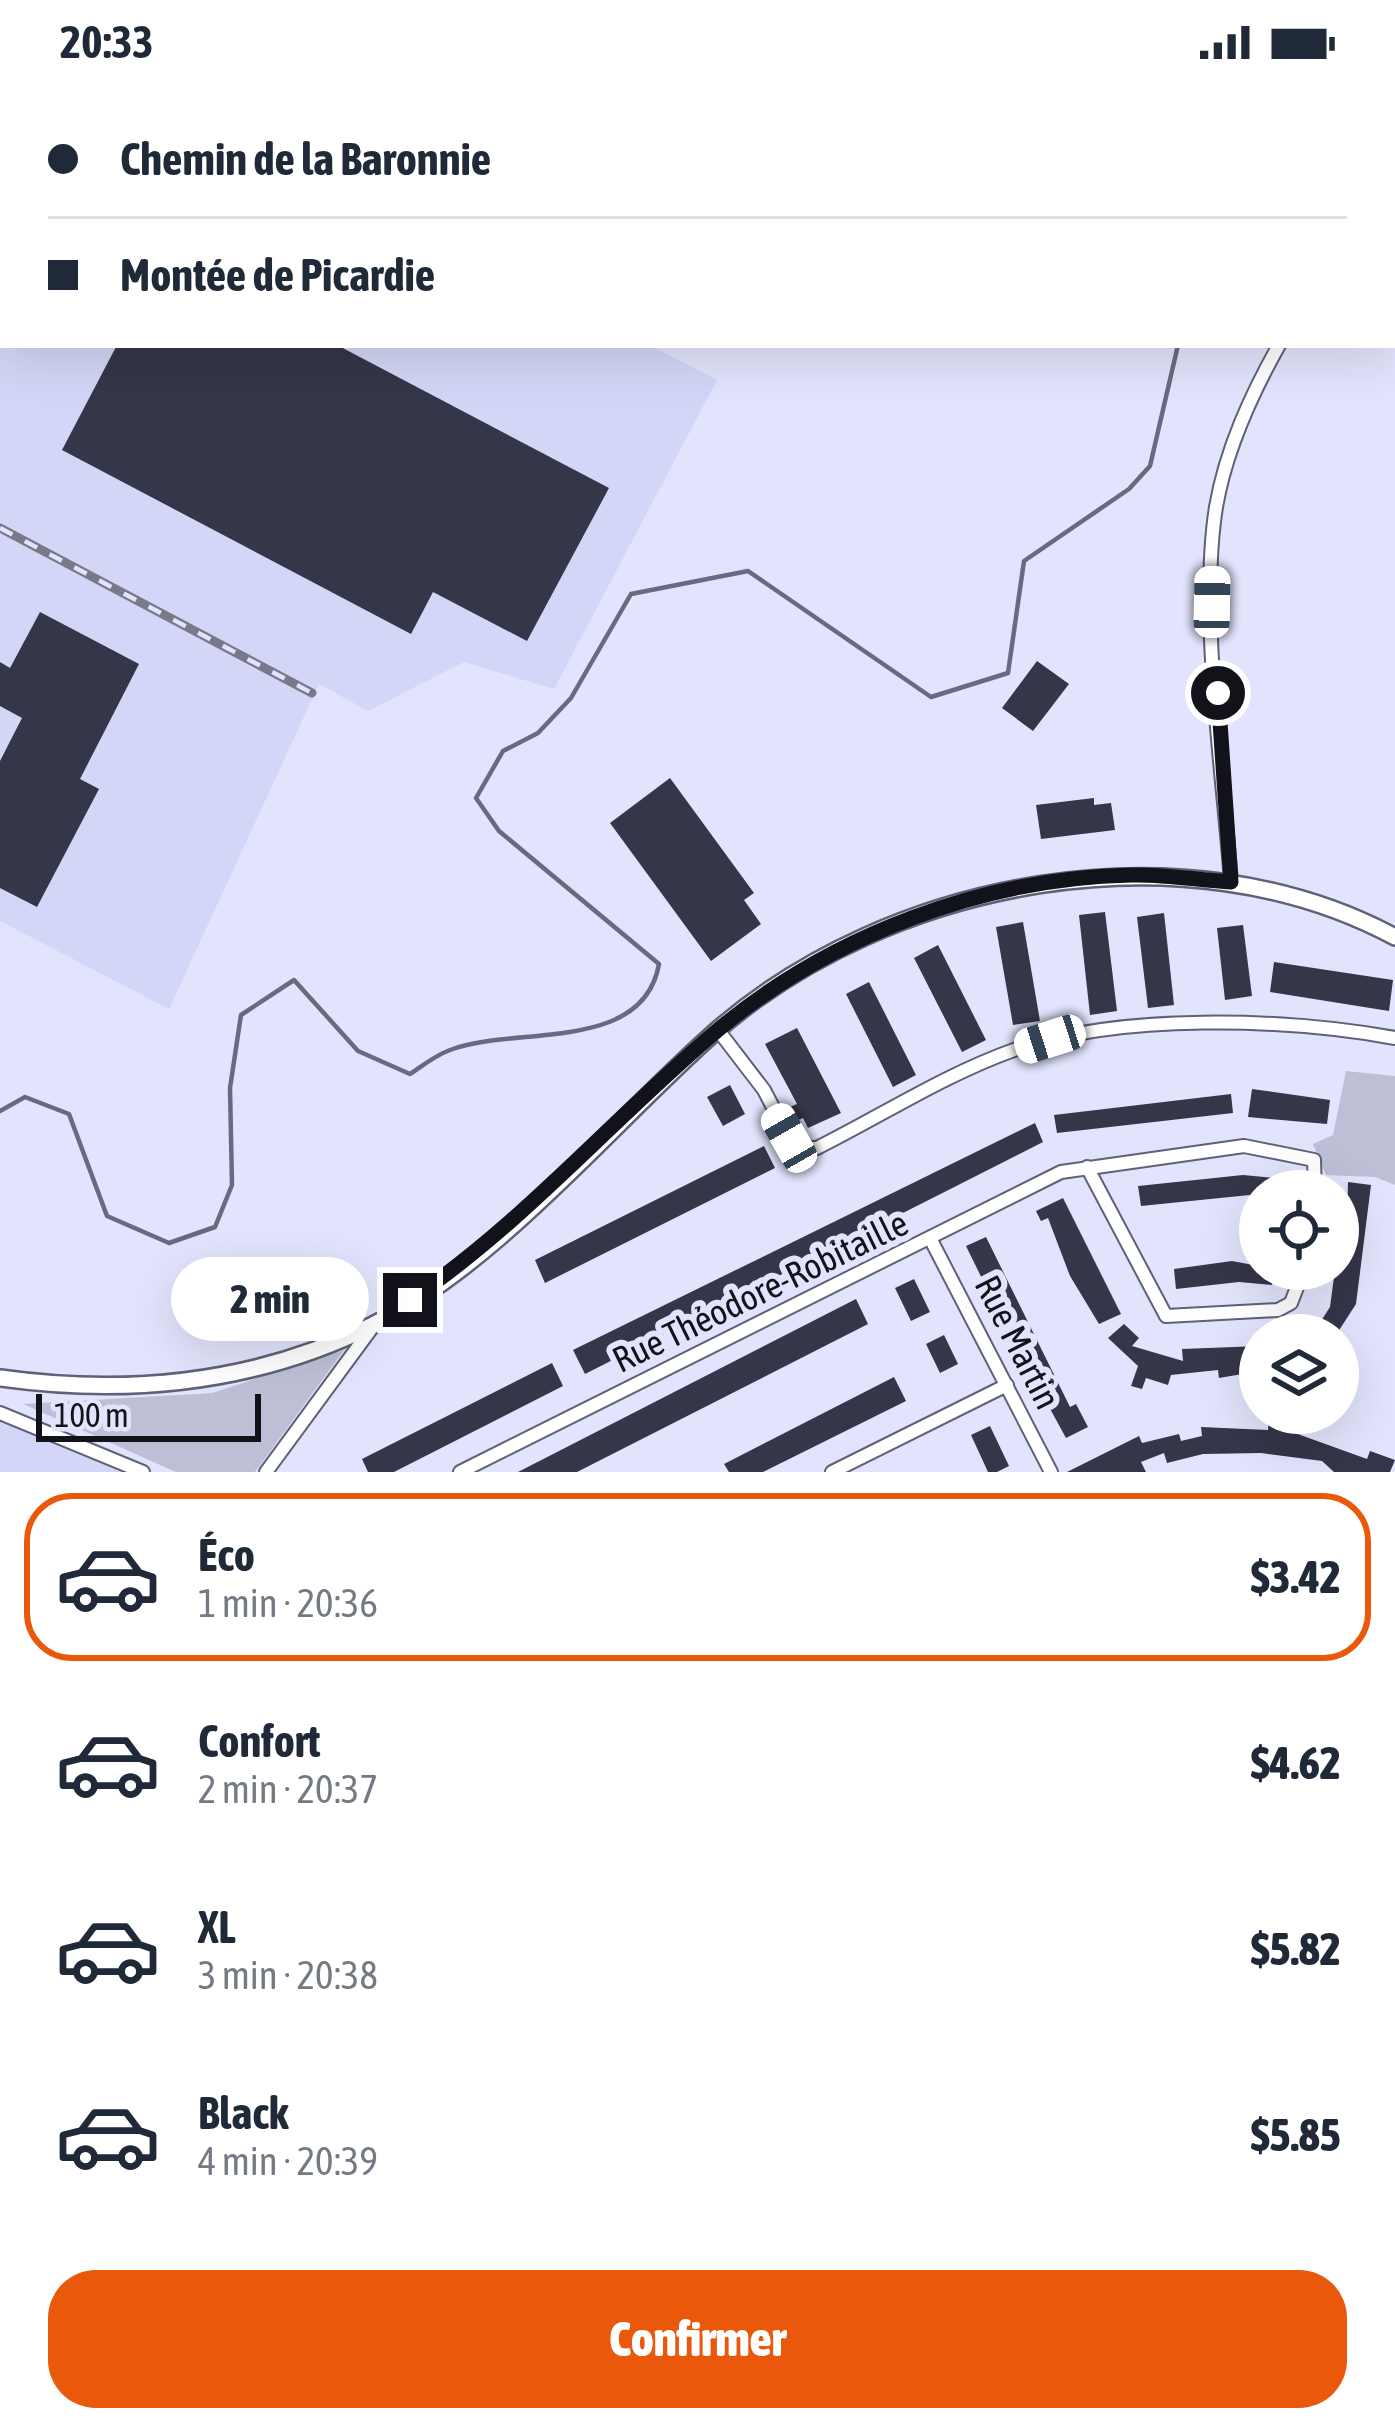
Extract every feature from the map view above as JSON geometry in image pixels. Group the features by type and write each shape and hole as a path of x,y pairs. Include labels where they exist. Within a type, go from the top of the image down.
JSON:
{"street":[{"path":"1231,882 1212,602 1216,508 1229,452 1278,348"},
{"path":"0,1378 74,1388 153,1387 235,1375 309,1353 375,1324 481,1252 718,1030 819,961 896,924 973,899 1132,875 1231,882 1395,937"},
{"path":"718,1030 757,1079 789,1138 802,1148 817,1148 1009,1052 1050,1039 1220,1021 1318,1026 1395,1038"},
{"name":"Rue Théodore-Robitaille","path":"460,1472 1061,1172 1244,1145 1313,1160 1318,1170"},
{"path":"1087,1167 1166,1316 1278,1310 1291,1304 1296,1290"},
{"name":"Rue Martin","path":"931,1240 1052,1472"},
{"path":"266,1472 375,1324"},
{"path":"832,1472 1006,1385"},
{"path":"0,1413 143,1472"}],"shaded area":[{"path":"0,348 655,348 717,380 554,689 464,662 368,711 319,684 169,1009 0,921"},
{"path":"1346,1071 1395,1076 1395,1185 1359,1176 1359,1170 1324,1170 1313,1144 1333,1135"},
{"path":"344,1350 255,1472 176,1472 23,1404 212,1393"},
{"path":"0,1409 128,1472 0,1472"}],"building":[{"path":"115,348 343,348 609,488 527,641 433,592 411,634 62,450"},
{"path":"40,612 139,664 80,779 99,789 37,907 0,888 0,761 22,718 0,706 0,662 10,668"},
{"path":"1037,661 1069,684 1033,731 1002,708"},
{"path":"670,778 754,893 744,900 761,924 711,961 610,823"},
{"path":"1094,798 1094,805 1111,803 1115,830 1041,839 1036,805"},
{"path":"1105,912 1117,1011 1090,1015 1079,915"},
{"path":"1164,913 1174,1005 1148,1008 1137,917"},
{"path":"1023,922 1040,1021 1013,1025 996,927"},
{"path":"1243,925 1252,996 1225,1000 1217,928"},
{"path":"938,945 986,1040 962,1052 914,958"},
{"path":"1274,962 1393,980 1389,1011 1270,992"},
{"path":"869,982 916,1075 893,1087 846,994"},
{"path":"797,1028 841,1113 808,1128 803,1118 796,1121 790,1107 797,1104 765,1044"},
{"path":"730,1085 745,1114 723,1126 707,1097"},
{"path":"1252,1089 1330,1100 1327,1124 1248,1117"},
{"path":"1231,1094 1233,1113 1057,1133 1054,1115"},
{"path":"1035,1123 1043,1142 585,1374 573,1350"},
{"path":"764,1146 775,1168 545,1283 535,1260"},
{"path":"1239,1175 1239,1196 1141,1206 1138,1186"},
{"path":"1359,1183 1371,1185 1359,1280"},
{"path":"1063,1198 1121,1314 1099,1324 1070,1276 1048,1218 1041,1221 1036,1211"},
{"path":"986,1237 1070,1407 1076,1404 1088,1427 1066,1438 1024,1361 1013,1355 1018,1352 966,1246"},
{"path":"1239,1262 1239,1282 1176,1289 1174,1269"},
{"path":"914,1279 930,1312 911,1321 895,1288"},
{"path":"1332,1290 1358,1290 1350,1314 1326,1314"},
{"path":"856,1299 868,1324 577,1472 518,1472"},
{"path":"1124,1324 1139,1338 1132,1346 1183,1361 1182,1349 1239,1347 1239,1375 1219,1378 1218,1370 1171,1375 1168,1385 1146,1378 1142,1389 1131,1386 1138,1366 1108,1338"},
{"path":"944,1335 958,1364 940,1373 926,1344"},
{"path":"552,1363 563,1386 394,1472 368,1472 362,1459"},
{"path":"894,1377 906,1401 763,1472 729,1472 724,1464"},
{"path":"990,1426 1009,1466 997,1472 988,1472 971,1435"},
{"path":"1201,1427 1239,1429 1239,1434 1298,1434 1367,1459 1370,1451 1395,1460 1390,1472 1334,1472 1322,1461 1261,1453 1203,1454 1167,1463 1164,1453 1141,1462 1146,1472 1067,1472 1139,1436 1142,1443 1179,1434 1181,1441 1202,1436"}],"waterway":[{"path":"0,1111 25,1097 69,1114 107,1216 169,1243 215,1227 232,1185 230,1088 241,1015 294,980 358,1051 410,1074 450,1050 573,1031 629,1012 648,993 659,964 499,831 476,798 503,751 538,733 571,698 631,594 748,571 931,697 1008,673 1024,561 1129,489 1150,466 1177,348"}],"railway":[{"path":"0,528 312,693"}],"route":[{"path":"410,1300 481,1252 718,1030 819,961 896,924 973,899 1048,884 1132,875 1231,882 1218,693"}]}
